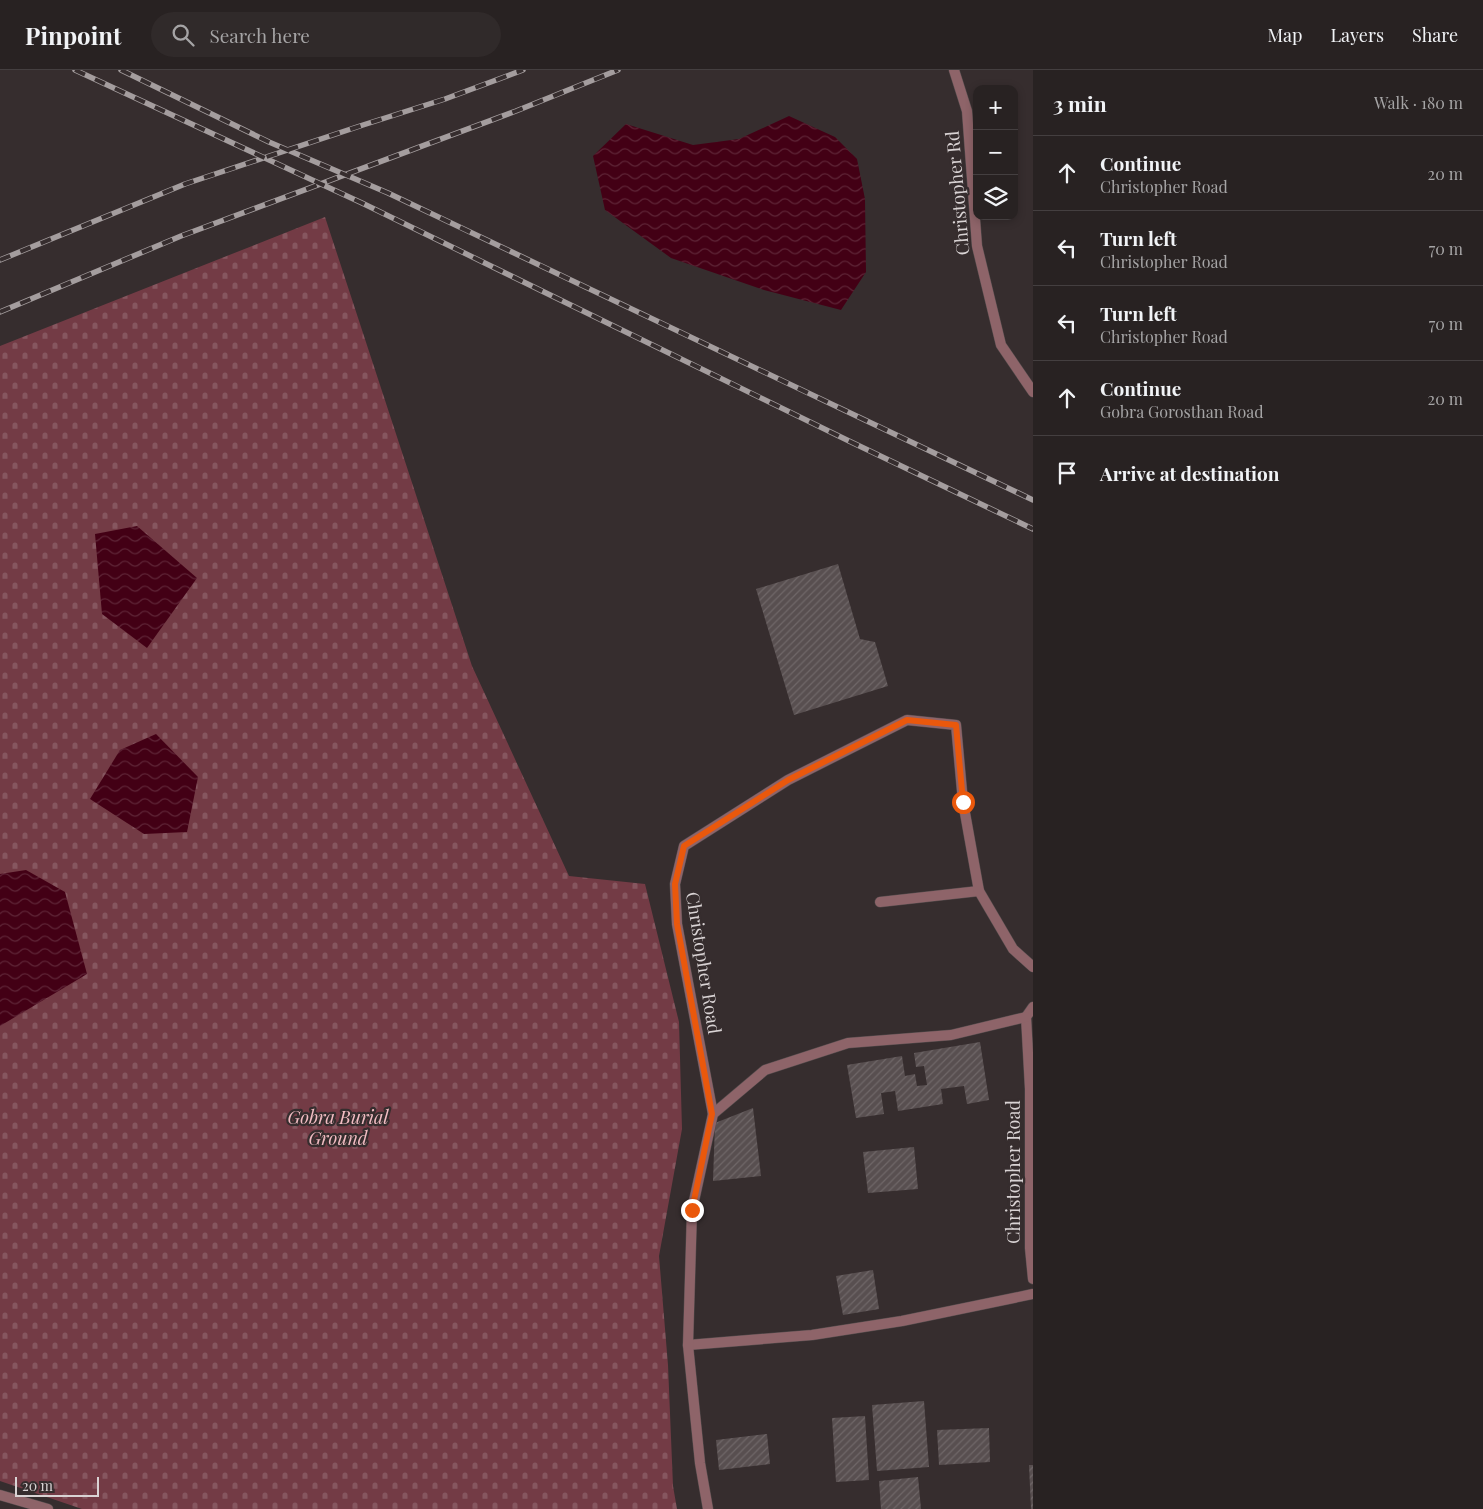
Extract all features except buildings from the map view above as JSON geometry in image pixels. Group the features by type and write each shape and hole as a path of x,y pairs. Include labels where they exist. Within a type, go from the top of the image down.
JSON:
{"street":[{"name":"Christopher Rd","path":"954,70 967,111 976,246 1001,345 1033,392"},
{"name":"Christopher Road","path":"712,1114 677,924 675,884 684,846 788,780 907,720 956,725 963,802 979,891 1013,949 1033,967"},
{"path":"880,902 979,891"},
{"path":"708,1509 700,1463 688,1345 692,1210 712,1114 765,1070 848,1043 950,1034 1026,1017 1033,1007"},
{"name":"Christopher Road","path":"1026,1017 1030,1089 1030,1248 1033,1279"},
{"path":"688,1345 812,1336 902,1322 1033,1294"},
{"path":"0,1495 48,1509"}],"green space":[{"name":"Gobra Burial Ground","path":"325,217 472,666 569,876 645,884 679,1022 682,1129 659,1256 668,1365 673,1486 677,1509 82,1509 0,1481 0,346"}],"water":[{"path":"789,116 835,137 857,159 865,199 866,272 841,310 764,290 671,258 605,210 593,156 626,124 693,145 739,139"},
{"path":"137,526 197,578 147,648 102,614 95,534"},
{"path":"156,734 198,777 187,832 144,834 90,799 120,750"},
{"path":"26,870 65,892 87,974 0,1026 0,874"}],"railway":[{"path":"75,70 362,203 1033,529"},
{"path":"121,70 269,142 388,193 1033,500"},
{"path":"0,260 185,184 445,99 523,70"},
{"path":"0,312 181,236 516,111 618,70"}],"route":[{"path":"692,1210 712,1114 677,924 675,884 684,846 788,780 907,720 956,725 963,802"}]}
